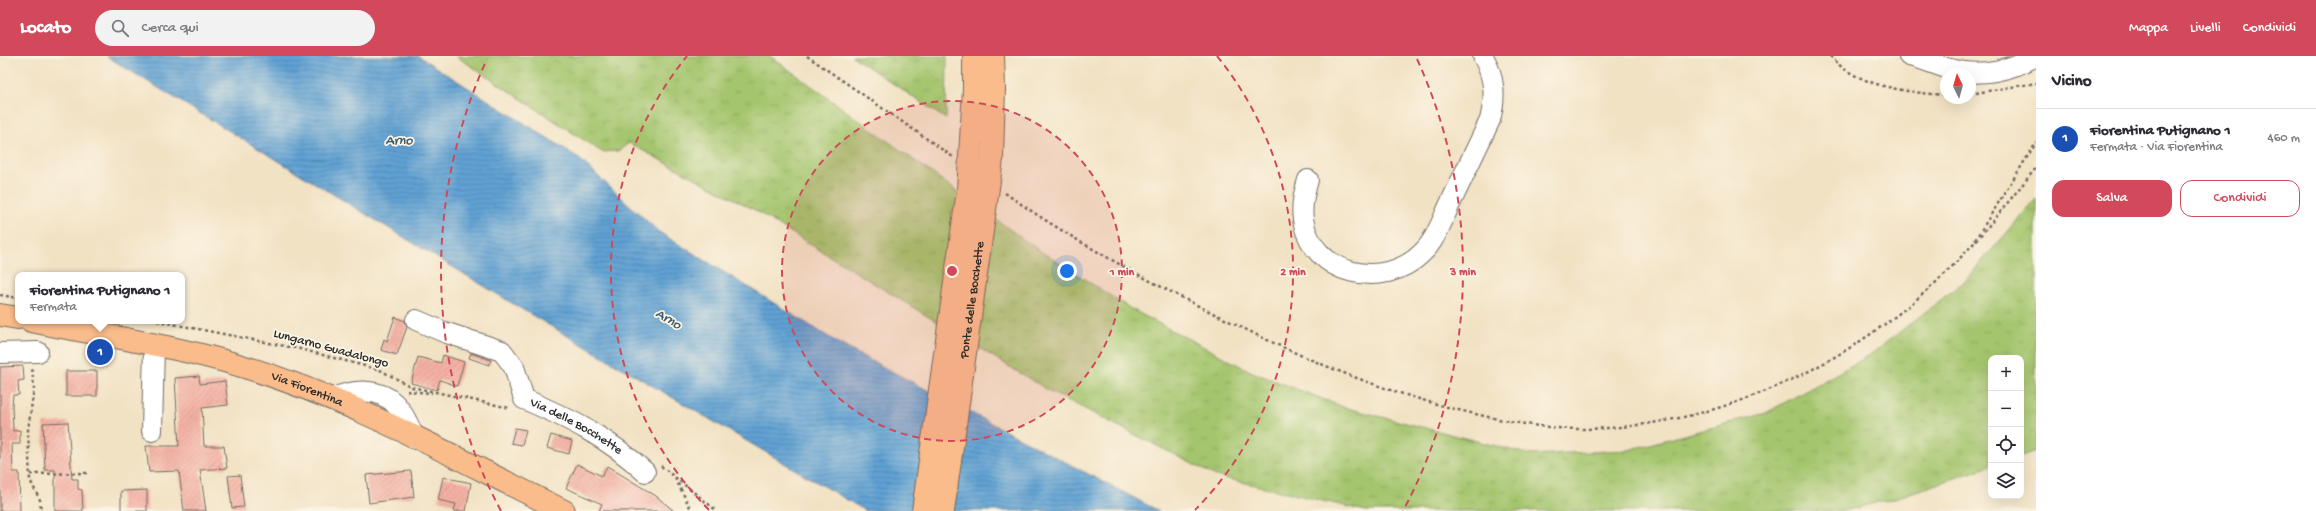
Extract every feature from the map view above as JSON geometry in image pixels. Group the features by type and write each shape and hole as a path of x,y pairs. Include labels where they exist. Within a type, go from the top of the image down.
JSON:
{"main road":[{"path":"974,56 984,89"},
{"path":"984,89 993,56"},
{"name":"Ponte delle Bocchette","path":"923,511 968,190 984,89"},
{"name":"Ponte delle Bocchette","path":"943,511 990,174 984,89"},
{"path":"0,315 15,318"},
{"name":"Via Fiorentina","path":"46,324 238,365 331,399 564,511"}],"lane":[{"path":"1308,180 1302,200 1303,220 1310,238 1325,256 1335,265 1349,272 1369,275 1390,273 1409,266 1424,252 1436,233 1490,120 1495,100 1494,86 1491,71 1483,56"},
{"path":"1909,56 1952,70 1976,72 2004,69 2036,56"},
{"name":"Via delle Bocchette","path":"416,320 444,332 502,351 514,367 524,399 568,418 594,432 624,453 645,472"},
{"path":"152,431 154,346"},
{"path":"0,353 35,352"}],"path":[{"path":"808,56 957,160"},
{"path":"1831,56 1843,69 1863,80 1924,94 1940,95"},
{"path":"1976,93 2036,83"},
{"path":"1969,249 2036,143"},
{"path":"1001,190 1095,252 1298,356 1369,383 1458,410 1539,426 1575,428 1622,426 1657,422 1718,409 1752,399 1820,366 1886,323 1918,298 1969,249 2036,168"},
{"path":"0,295 15,298"},
{"name":"Lungarno Guadalongo","path":"172,324 300,349 380,370 412,387 514,409"},
{"path":"35,352 34,388 28,425 30,480 40,500 41,511"},
{"path":"30,474 88,473"},
{"path":"692,511 673,476 716,511"}],"green space":[{"path":"456,56 770,56 1034,247 1131,309 1252,372 1343,407 1531,455 1628,450 1766,413 1870,355 1965,281 2036,199 2036,451 2024,455 2024,355 1988,355 1988,467 1898,497 1844,511 1366,511 1216,476 1046,389 753,209 629,143 618,151 602,152"},
{"path":"852,56 947,56 946,119"}],"water":[{"name":"Arno","path":"106,56 418,56 576,156 659,232 845,347 1159,511 866,511 525,311"}],"building":[{"path":"395,317 405,321 407,327 397,355 381,350 384,339 387,341"},
{"path":"471,353 491,360 489,365 469,358"},
{"path":"443,355 464,362 457,386 440,380 437,390 411,383 418,357 441,363"},
{"path":"23,366 24,380 18,381 19,395 13,395 12,405 13,431 20,430 20,444 12,444 13,472 19,472 20,511 0,511 0,367"},
{"path":"66,371 97,371 97,396 66,396"},
{"path":"199,376 200,384 225,381 228,405 202,408 204,446 224,446 227,468 200,470 206,511 184,511 179,471 149,472 146,446 179,446 175,378"},
{"path":"68,422 72,479 78,479 78,489 82,490 83,511 55,511 55,470 45,470 43,423"},
{"path":"515,428 526,430 522,445 511,443"},
{"path":"551,435 572,441 569,454 547,448"},
{"path":"577,464 602,476 607,466 656,496 674,511 599,511 602,504 566,488"},
{"path":"411,471 414,497 369,503 366,475"},
{"path":"240,475 244,507 232,508 228,476"},
{"path":"443,477 471,483 466,511 454,511 456,504 438,500"},
{"path":"147,490 147,511 121,511 121,491"}],"place":[{"name":"Fiorentina Putignano 1","path":"100,352"}]}
